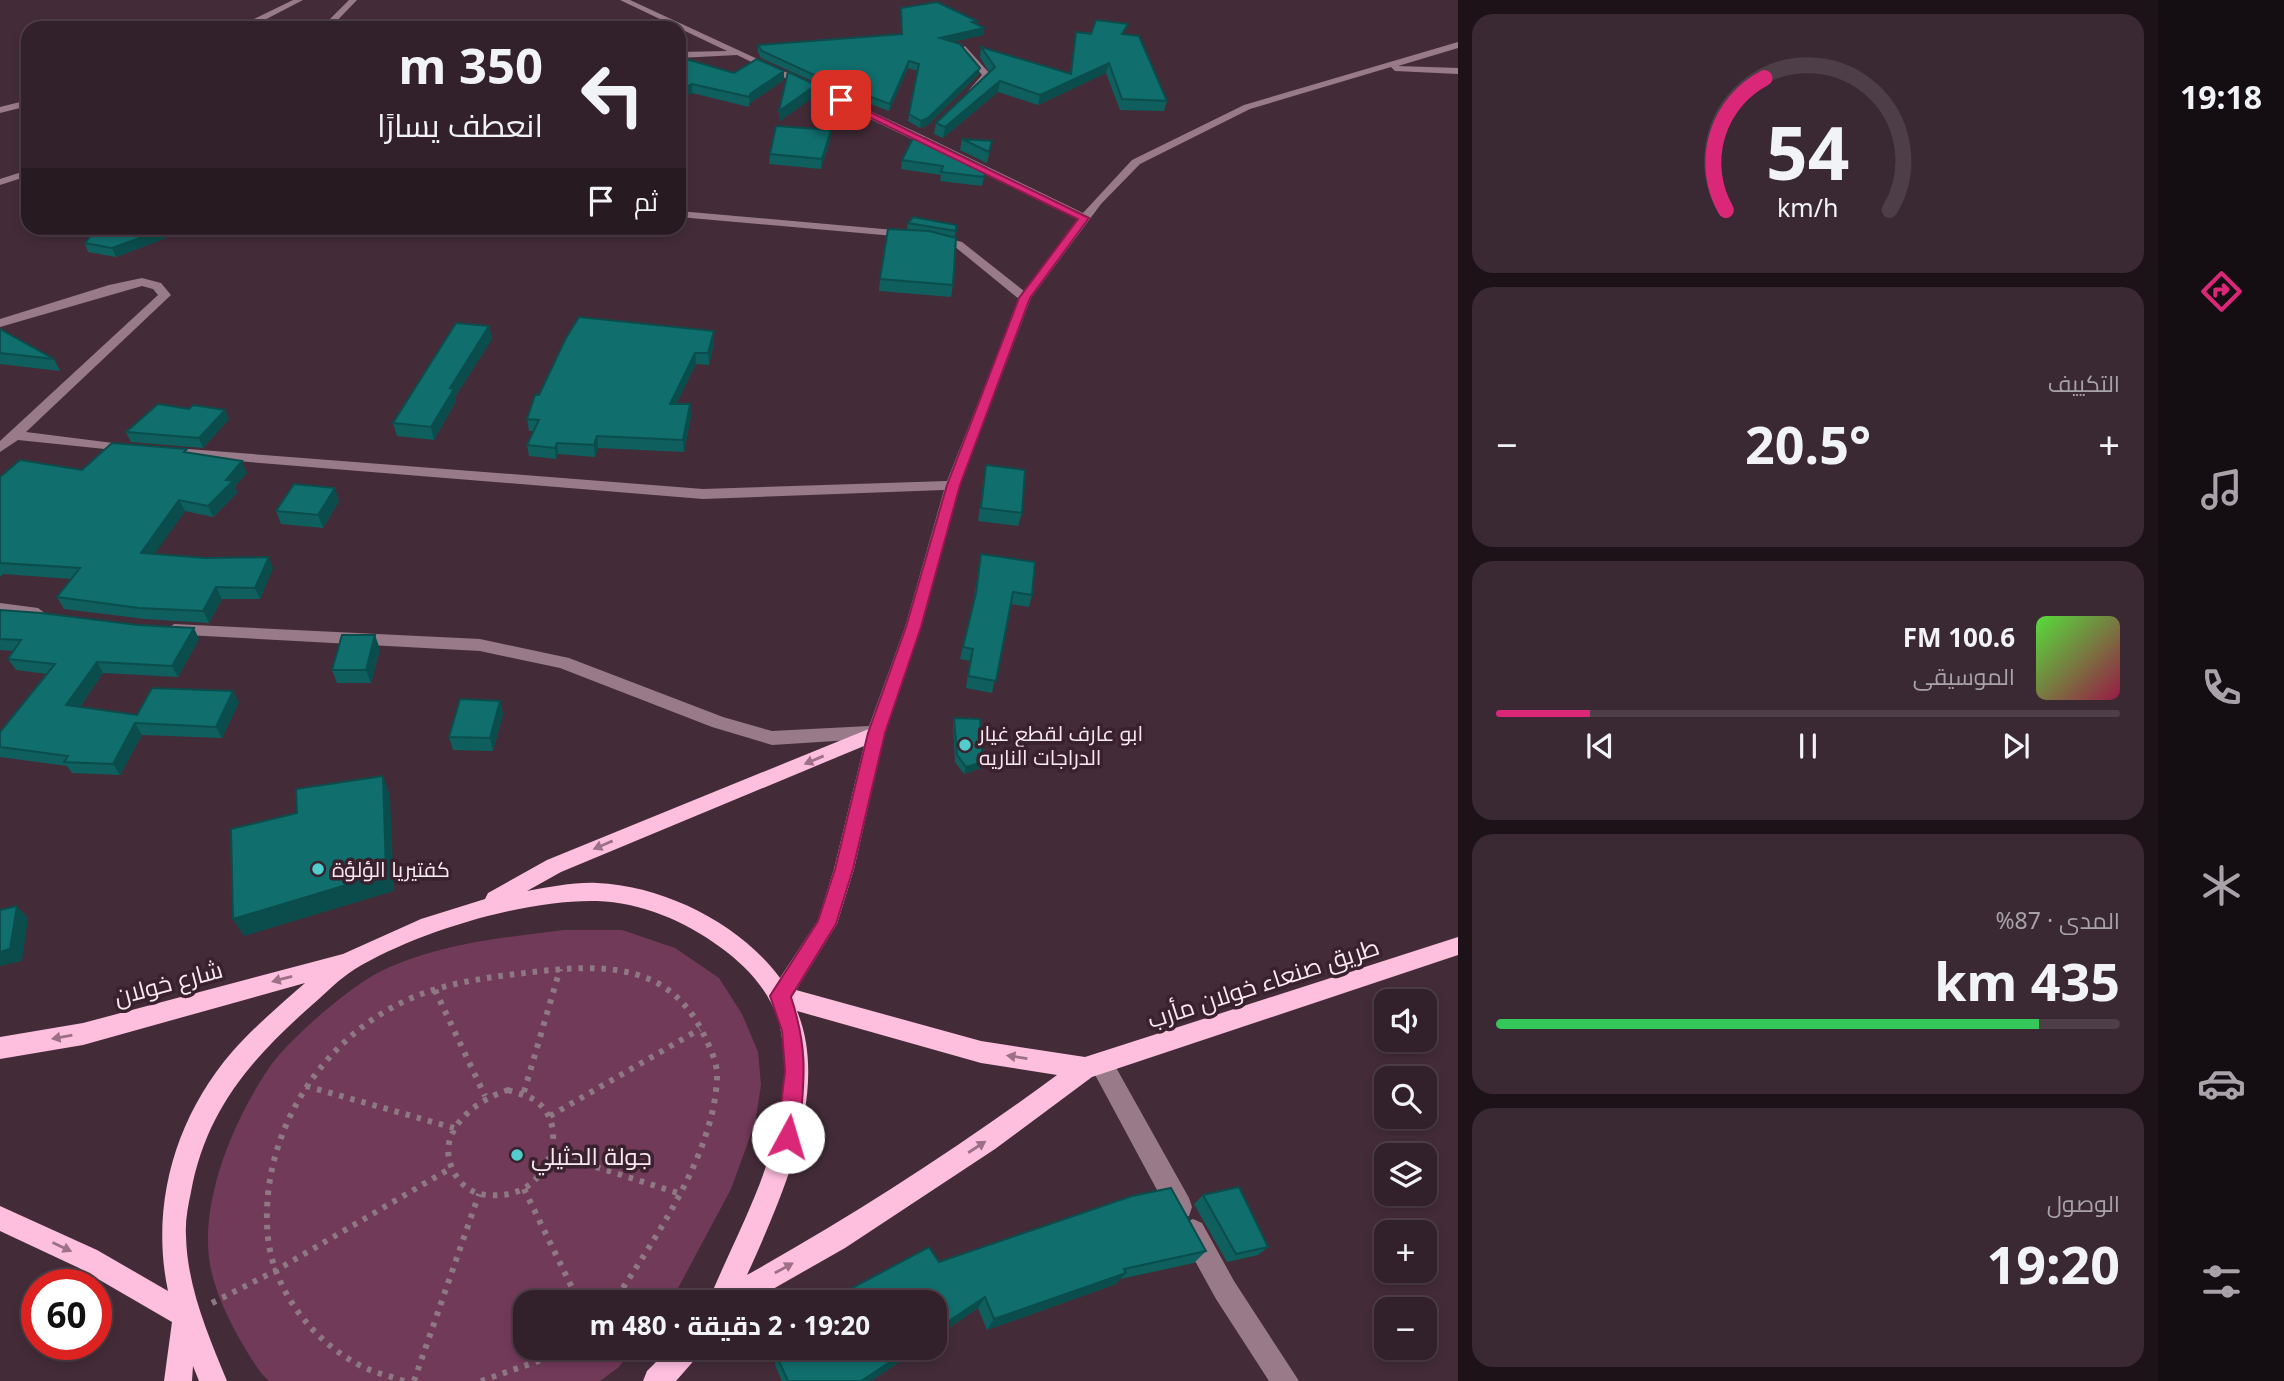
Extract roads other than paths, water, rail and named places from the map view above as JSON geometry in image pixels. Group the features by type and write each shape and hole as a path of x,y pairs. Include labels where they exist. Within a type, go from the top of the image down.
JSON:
{"main road":[{"path":"213,1381 187,1316 173,1237 181,1169 204,1111 239,1058 273,1023 348,961 482,907 554,866 876,733"},
{"path":"780,996 827,924 844,869 876,733"},
{"path":"482,907 541,897 597,892 658,904 704,924 733,943 755,963 780,996 792,1031 795,1071 788,1137 765,1209 728,1290"},
{"name":"طريق صنعاء خولان مأرب","path":"1093,1065 1458,946"},
{"name":"شارع خولان","path":"0,1048 83,1034 348,961"},
{"path":"780,996 981,1052 1093,1065"},
{"path":"744,1290 848,1232 987,1141 1093,1065"},
{"path":"0,1218 88,1259 187,1316"},
{"path":"178,1381 187,1316"},
{"path":"657,1381 677,1360"}],"street":[{"path":"256,21 299,0"},
{"path":"332,21 353,0"},
{"path":"624,0 670,21"},
{"path":"686,28 917,136 1084,218"},
{"path":"158,629 480,645 562,662 718,722 772,738 876,733 913,627 953,485 1025,298 1084,218 1136,162 1189,133 1247,107 1458,45"},
{"path":"962,102 987,75 965,49"},
{"path":"686,55 740,53"},
{"path":"1380,68 1458,71"},
{"path":"0,110 21,105"},
{"path":"917,136 932,129"},
{"path":"0,182 21,175"},
{"path":"686,215 928,236 958,244 1025,298"},
{"path":"0,323 113,288 142,282 157,286 165,295 0,448"},
{"path":"15,435 157,451 703,494 953,485"},
{"path":"0,609 53,616"},
{"path":"1093,1065 1224,1290 1285,1381"}],"place":[{"name":"ابو عارف لقطع غيار الدراجات الناريه","path":"965,745"},
{"name":"كفتيريا الؤلؤة","path":"318,869"},
{"name":"جولة الحثيلي","path":"517,1155"}]}
